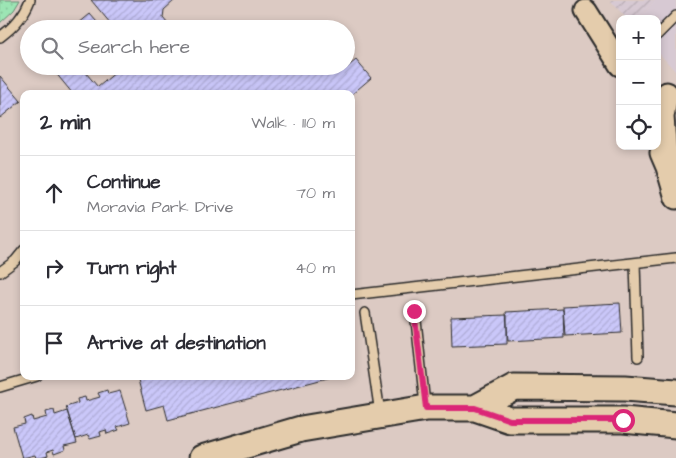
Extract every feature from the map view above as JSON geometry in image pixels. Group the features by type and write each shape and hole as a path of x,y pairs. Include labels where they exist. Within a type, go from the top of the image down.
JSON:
{"main road":[{"path":"475,408 514,387 625,388 676,392"},
{"path":"202,458 301,429 426,408 475,408 510,420 623,420 676,425"}],"street":[{"path":"581,6 616,40"},
{"path":"581,6 617,60"},
{"path":"667,167 663,117 669,91"},
{"path":"660,150 667,167 676,198"}],"lane":[{"path":"0,37 12,28 21,17 30,0"},
{"path":"661,31 676,16"},
{"path":"0,272 20,255"},
{"path":"355,295 676,258"},
{"path":"634,263 638,357"},
{"path":"414,311 426,408"},
{"path":"365,313 380,416"},
{"path":"0,387 24,380"}],"shaded area":[{"path":"610,0 654,0 643,15 623,15"},
{"path":"654,0 676,0 676,72 661,55 661,15 643,15"}],"green space":[{"path":"0,0 20,0 14,10 0,23"}],"building":[{"path":"91,0 175,0 164,10 163,18 165,20 108,20"},
{"path":"90,14 95,20 83,20"},
{"path":"355,61 371,78 355,92 355,90 70,90 57,75 88,75 98,87 112,75 355,75"},
{"path":"0,76 20,102 0,118"},
{"path":"620,303 622,333 565,336 563,306"},
{"path":"563,309 564,338 508,341 506,312"},
{"path":"507,315 507,344 452,346 451,317"},
{"path":"138,380 320,380 168,420 164,405 146,410"},
{"path":"107,390 108,394 120,391 130,423 117,427 119,430 107,434 106,430 100,432 101,436 90,439 88,435 76,439 66,407 78,403 77,399 85,397 86,401 100,397 98,393"},
{"path":"54,410 55,415 67,411 77,443 64,446 65,450 54,454 53,450 47,452 48,456 36,458 35,455 22,458 13,427 25,424 24,419 32,416 33,421 47,417 46,412"}],"route":[{"path":"414,311 426,408 475,408 510,420 623,420"}]}
